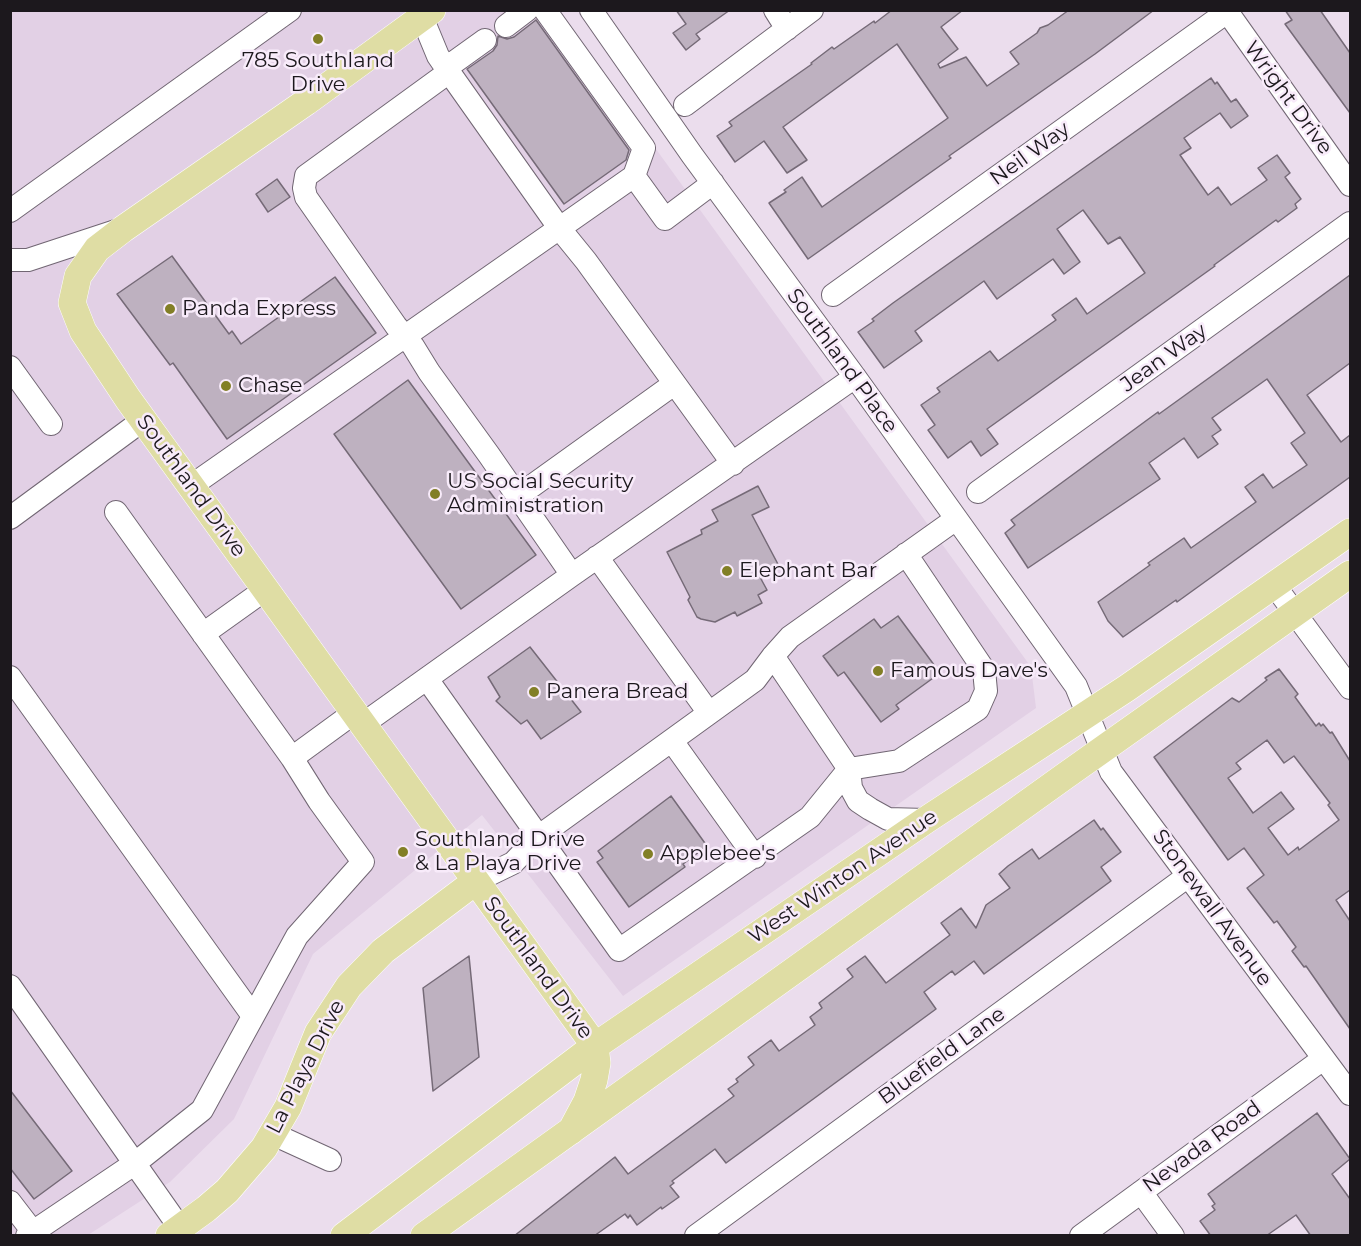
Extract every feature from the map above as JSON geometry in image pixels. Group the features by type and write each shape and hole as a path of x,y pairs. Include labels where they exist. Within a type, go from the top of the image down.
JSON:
{"main road":[{"name":"Southland Drive","path":"424,13 306,102 97,249 78,276 72,303 83,331 143,420 595,1046"},
{"name":"West Winton Avenue","path":"344,1236 595,1046 926,820 1087,715 1350,532"},
{"path":"424,1236 1350,574"},
{"name":"La Playa Drive","path":"174,1232 206,1209 232,1186 273,1134 288,1107 312,1046 334,1005 349,986 383,951 476,881"},
{"path":"571,1131 587,1101 594,1080 597,1063 595,1046"}],"street":[{"path":"10,211 290,10"},
{"path":"506,26 527,10"},
{"path":"191,486 634,176 644,148 545,10"},
{"name":"Southland Place","path":"591,10 1076,686 1087,715"},
{"path":"685,105 781,20 812,10"},
{"name":"Wright Drive","path":"1226,11 1350,185"},
{"name":"Neil Way","path":"833,295 1226,11"},
{"path":"424,13 438,56 560,229 586,261 733,464"},
{"path":"485,40 306,176 304,188 306,197 572,575"},
{"path":"634,176 665,219 713,183"},
{"name":"Jean Way","path":"978,492 1350,223"},
{"path":"10,260 28,260 123,229"},
{"path":"10,367 51,424"},
{"path":"292,758 427,679 855,377"},
{"path":"518,496 674,384"},
{"path":"10,518 143,420"},
{"path":"10,1202 30,1234 134,1164 202,1110 297,936 363,862 319,801 292,758 116,512"},
{"path":"476,881 513,863 538,837 755,680 772,656 790,637 956,519"},
{"path":"427,679 619,950 810,818 849,769 899,761 978,709 986,691 984,670 906,554"},
{"path":"597,557 709,713"},
{"path":"1275,586 1350,688"},
{"path":"203,634 266,589"},
{"path":"772,656 849,769 851,788 858,801 888,819 926,820"},
{"path":"10,677 253,1016"},
{"name":"Stonewall Avenue","path":"1087,715 1111,772 1350,1094"},
{"path":"672,741 755,857"},
{"name":"Bluefield Lane","path":"696,1236 1188,876"},
{"path":"10,986 134,1164 174,1232"},
{"name":"Nevada Road","path":"1082,1236 1323,1059"},
{"path":"273,1134 330,1160"},
{"path":"1141,1192 1173,1236"}],"shaded area":[{"path":"10,11 556,11 1031,667 1036,708 623,996 482,815 313,954 234,1119 170,1182 88,1235 11,1235"}],"building":[{"path":"676,10 730,10 696,34 700,39 686,50 673,33 686,24"},
{"path":"892,10 963,10 941,27 958,49 938,64 940,68 966,57 987,86 1019,64 1010,52 1037,33 1040,28 1069,10 1154,10 808,259 769,203 786,192 784,190 802,177 822,207 948,118 897,44 783,127 807,160 787,173 764,141 735,162 717,136 732,126 729,122 812,64 832,47 834,49"},
{"path":"1285,10 1320,10 1350,53 1350,113 1285,24 1292,20"},
{"path":"536,20 629,150 626,160 564,204 467,69 493,51 497,45 498,36 507,39 514,37"},
{"path":"1211,78 1215,84 1217,82 1231,102 1236,99 1248,116 1231,128 1220,113 1184,138 1191,148 1180,155 1208,195 1218,187 1231,205 1267,180 1258,168 1277,155 1290,173 1285,177 1301,199 1295,204 1297,208 1278,222 1276,220 987,429 998,444 981,456 971,441 948,458 928,430 935,425 921,405 940,392 937,388 990,351 998,361 1056,320 1052,315 1076,298 1087,314 1145,273 1120,237 1108,244 1083,210 1057,229 1080,262 1064,274 1053,259 997,299 984,281 915,331 922,341 884,368 858,332 893,303"},
{"path":"277,179 290,197 268,212 256,194"},
{"path":"172,256 229,334 232,331 241,344 335,277 376,333 227,439 173,363 170,365 117,294"},
{"path":"1350,275 1350,363 1307,395 1341,442 1350,435 1350,477 1177,602 1176,600 1123,637 1108,621 1098,602 1184,538 1191,548 1256,502 1245,487 1263,474 1273,488 1307,465 1291,443 1305,433 1267,379 1212,418 1221,430 1212,436 1218,444 1198,458 1184,438 1149,463 1160,479 1028,568 1005,533 1015,525 1011,520"},
{"name":"US Social Security Administration","path":"408,380 536,555 461,609 334,434"},
{"path":"758,486 769,507 752,515 780,568 761,579 767,590 758,595 762,603 737,616 735,612 715,622 701,619 697,617 688,600 690,597 667,552 702,534 701,530 718,521 712,510"},
{"path":"898,616 940,673 896,705 899,709 881,722 844,672 838,676 823,656 874,619 881,628"},
{"path":"530,647 581,712 541,739 527,720 521,724 496,701 500,697 488,677"},
{"path":"1279,669 1298,694 1295,697 1316,726 1319,723 1321,726 1323,724 1330,733 1332,732 1350,761 1350,890 1336,900 1350,921 1350,1029 1306,966 1304,967 1292,951 1296,947 1277,921 1274,923 1247,888 1264,875 1244,848 1228,860 1154,757 1232,698 1239,702 1267,680 1265,678","holes":["1267,740 1284,763 1294,756 1330,803 1328,805 1339,820 1299,850 1298,847 1288,855 1268,828 1294,809 1281,792 1253,813 1228,778 1241,769 1236,763"]},
{"name":"Applebee's","path":"671,796 707,846 683,864 685,867 629,907 597,862 603,858 598,851"},
{"path":"1094,820 1121,852 1101,867 1111,881 984,974 974,961 955,975 952,971 924,992 936,1009 726,1163 715,1149 672,1181 674,1183 670,1186 679,1197 637,1225 630,1215 628,1218 625,1214 594,1236 514,1236 615,1157 628,1174 734,1096 728,1089 738,1082 736,1079 754,1065 748,1057 771,1040 779,1051 815,1025 810,1017 822,1008 819,1003 853,977 847,969 865,956 886,983 950,935 941,923 961,908 976,928 986,905 1010,888 999,874 1008,866 1032,849 1039,859"},
{"path":"469,956 479,1057 433,1091 423,988"},
{"path":"10,1090 72,1171 34,1199 10,1168"},
{"path":"1317,1113 1350,1159 1332,1174 1350,1199 1350,1236 1311,1236 1296,1215 1266,1236 1211,1236 1200,1221 1215,1210 1212,1206 1215,1204 1208,1194"}],"place":[{"name":"785 Southland Drive","path":"318,39"},
{"name":"Panda Express","path":"170,309"},
{"name":"Chase","path":"226,386"},
{"name":"US Social Security Administration","path":"435,494"},
{"name":"Elephant Bar","path":"727,571"},
{"name":"Famous Dave's","path":"878,671"},
{"name":"Panera Bread","path":"534,692"},
{"name":"Southland Drive & La Playa Drive","path":"403,852"},
{"name":"Applebee's","path":"648,854"}]}
